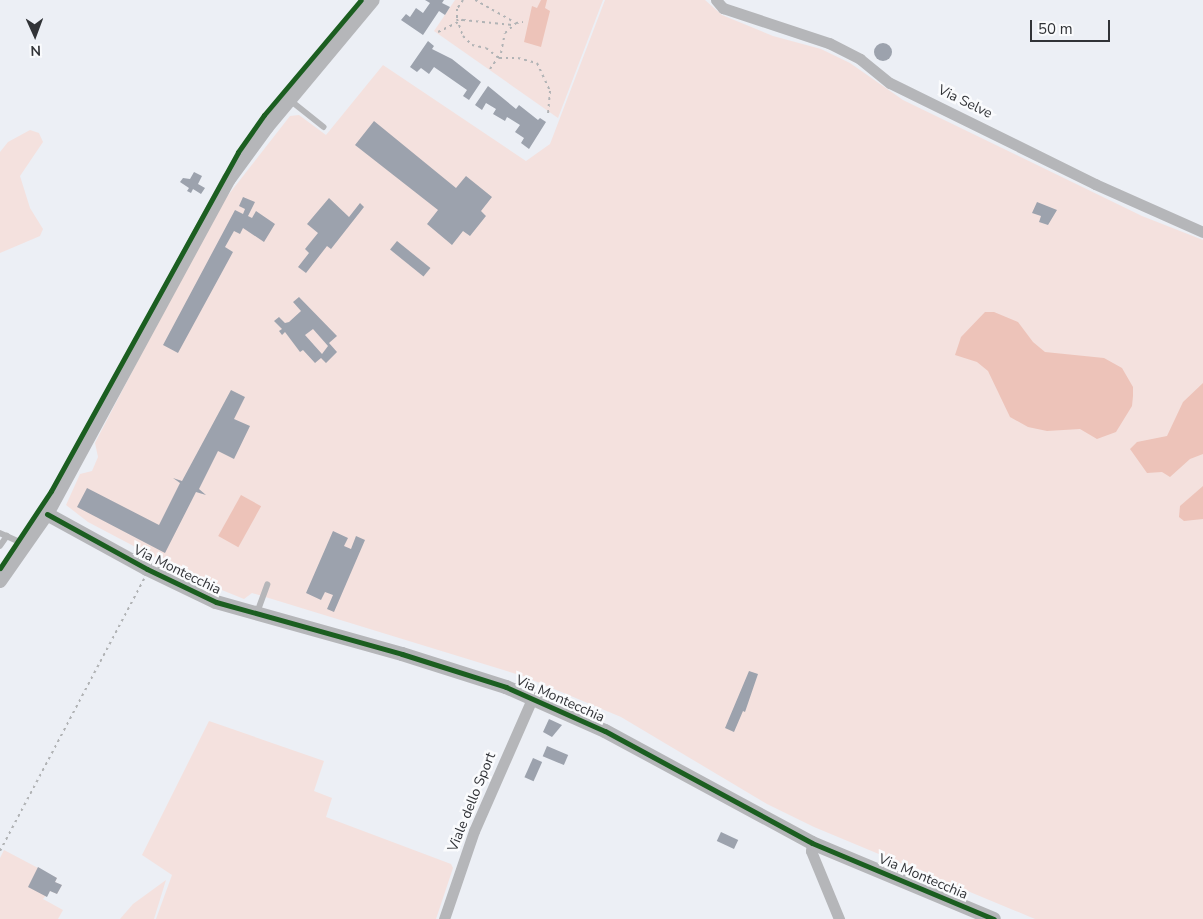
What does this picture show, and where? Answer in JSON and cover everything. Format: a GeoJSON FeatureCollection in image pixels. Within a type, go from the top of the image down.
{"type":"FeatureCollection","features":[{"type":"Feature","properties":{"kind":"street"},"geometry":{"type":"LineString","coordinates":[[0,581],[47,514],[219,194],[290,100],[372,0]]}},
{"type":"Feature","properties":{"kind":"street","name":"Via Selve"},"geometry":{"type":"LineString","coordinates":[[716,0],[723,8],[829,43],[860,59],[890,83],[1104,188],[1203,232]]}},
{"type":"Feature","properties":{"kind":"street","name":"Via Montecchia"},"geometry":{"type":"LineString","coordinates":[[47,514],[194,593],[256,615],[402,654],[532,699],[605,731],[812,842],[994,919]]}},
{"type":"Feature","properties":{"kind":"street","name":"Viale dello Sport"},"geometry":{"type":"LineString","coordinates":[[444,919],[474,831],[532,699]]}},
{"type":"Feature","properties":{"kind":"street"},"geometry":{"type":"LineString","coordinates":[[812,842],[811,851],[839,919]]}},
{"type":"Feature","properties":{"kind":"lane"},"geometry":{"type":"LineString","coordinates":[[290,100],[324,127]]}},
{"type":"Feature","properties":{"kind":"lane"},"geometry":{"type":"LineString","coordinates":[[0,533],[25,544]]}},
{"type":"Feature","properties":{"kind":"lane"},"geometry":{"type":"LineString","coordinates":[[0,546],[8,536]]}},
{"type":"Feature","properties":{"kind":"lane"},"geometry":{"type":"LineString","coordinates":[[256,615],[267,585]]}},
{"type":"Feature","properties":{"kind":"path"},"geometry":{"type":"LineString","coordinates":[[463,0],[457,9],[458,22],[463,36],[472,45],[486,48],[498,58],[518,58],[537,63],[550,92],[548,115]]}},
{"type":"Feature","properties":{"kind":"path"},"geometry":{"type":"LineString","coordinates":[[475,0],[516,23]]}},
{"type":"Feature","properties":{"kind":"path"},"geometry":{"type":"LineString","coordinates":[[438,32],[458,22],[472,20],[512,25]]}},
{"type":"Feature","properties":{"kind":"path"},"geometry":{"type":"LineString","coordinates":[[490,69],[498,58],[505,33],[512,25],[523,22]]}},
{"type":"Feature","properties":{"kind":"path"},"geometry":{"type":"LineString","coordinates":[[0,851],[146,575]]}},
{"type":"Feature","properties":{"kind":"shaded area"},"geometry":{"type":"Polygon","coordinates":[[[455,0],[603,0],[558,118],[434,31],[455,0]]]}},
{"type":"Feature","properties":{"kind":"shaded area"},"geometry":{"type":"Polygon","coordinates":[[[541,0],[547,0],[545,8],[550,11],[541,47],[524,42],[532,6],[537,8],[541,0]]]}},
{"type":"Feature","properties":{"kind":"shaded area"},"geometry":{"type":"Polygon","coordinates":[[[605,0],[705,0],[722,15],[773,36],[821,49],[850,63],[903,100],[1142,216],[1203,240],[1203,919],[1035,919],[814,827],[767,804],[621,717],[523,676],[252,593],[244,599],[202,582],[88,522],[66,505],[80,474],[92,471],[98,457],[95,443],[215,212],[290,116],[299,115],[326,135],[383,65],[526,161],[550,144],[605,0]]]}},
{"type":"Feature","properties":{"kind":"shaded area"},"geometry":{"type":"Polygon","coordinates":[[[30,130],[39,133],[43,142],[20,176],[30,208],[43,229],[40,236],[0,253],[0,152],[8,142],[30,130]]]}},
{"type":"Feature","properties":{"kind":"shaded area"},"geometry":{"type":"Polygon","coordinates":[[[985,312],[994,312],[1018,322],[1033,342],[1045,352],[1104,358],[1122,368],[1133,387],[1133,396],[1132,406],[1116,432],[1097,439],[1080,429],[1047,431],[1028,427],[1010,417],[988,371],[977,362],[955,355],[961,337],[985,312]]]}},
{"type":"Feature","properties":{"kind":"shaded area"},"geometry":{"type":"Polygon","coordinates":[[[1203,383],[1203,454],[1190,459],[1170,477],[1162,472],[1147,473],[1130,449],[1137,442],[1167,436],[1183,402],[1203,383]]]}},
{"type":"Feature","properties":{"kind":"shaded area"},"geometry":{"type":"Polygon","coordinates":[[[1203,486],[1203,519],[1184,521],[1179,517],[1180,506],[1203,486]]]}},
{"type":"Feature","properties":{"kind":"shaded area"},"geometry":{"type":"Polygon","coordinates":[[[241,495],[261,506],[238,547],[218,536],[241,495]]]}},
{"type":"Feature","properties":{"kind":"shaded area"},"geometry":{"type":"Polygon","coordinates":[[[209,721],[324,761],[314,791],[332,798],[326,817],[451,864],[453,868],[436,919],[156,919],[172,875],[142,855],[209,721]]]}},
{"type":"Feature","properties":{"kind":"shaded area"},"geometry":{"type":"Polygon","coordinates":[[[4,850],[57,878],[55,882],[62,885],[57,894],[50,891],[43,899],[63,910],[58,919],[0,919],[0,858],[4,850]]]}},
{"type":"Feature","properties":{"kind":"shaded area"},"geometry":{"type":"Polygon","coordinates":[[[166,880],[154,919],[120,919],[133,904],[166,880]]]}},
{"type":"Feature","properties":{"kind":"building"},"geometry":{"type":"Polygon","coordinates":[[[425,0],[444,0],[442,3],[450,7],[445,15],[439,11],[423,35],[401,20],[406,14],[410,17],[416,8],[423,13],[430,3],[425,0]]]}},
{"type":"Feature","properties":{"kind":"building"},"geometry":{"type":"Polygon","coordinates":[[[428,41],[434,46],[432,49],[452,59],[481,82],[469,100],[463,96],[467,90],[434,67],[429,74],[421,68],[417,72],[410,67],[428,41]]]}},
{"type":"Feature","properties":{"kind":"building"},"geometry":{"type":"Polygon","coordinates":[[[883,43],[889,46],[892,52],[889,58],[883,61],[877,58],[874,52],[877,46],[883,43]]]}},
{"type":"Feature","properties":{"kind":"building"},"geometry":{"type":"Polygon","coordinates":[[[488,86],[516,109],[519,105],[538,120],[540,118],[546,122],[529,149],[521,143],[524,138],[515,132],[520,125],[507,117],[505,121],[493,114],[496,109],[486,103],[482,110],[475,105],[488,86]]]}},
{"type":"Feature","properties":{"kind":"building"},"geometry":{"type":"Polygon","coordinates":[[[374,121],[456,188],[466,176],[492,197],[481,211],[486,216],[470,236],[463,231],[452,245],[427,224],[438,210],[355,145],[374,121]]]}},
{"type":"Feature","properties":{"kind":"building"},"geometry":{"type":"Polygon","coordinates":[[[194,172],[202,176],[198,184],[205,188],[201,194],[193,189],[191,193],[187,191],[189,188],[180,182],[183,178],[190,179],[194,172]]]}},
{"type":"Feature","properties":{"kind":"building"},"geometry":{"type":"Polygon","coordinates":[[[243,197],[255,202],[248,216],[252,218],[256,211],[275,224],[264,242],[243,228],[240,234],[234,231],[225,247],[233,252],[178,353],[163,345],[235,210],[243,214],[245,209],[239,206],[243,197]]]}},
{"type":"Feature","properties":{"kind":"building"},"geometry":{"type":"Polygon","coordinates":[[[329,198],[349,217],[360,203],[364,207],[331,249],[327,246],[306,273],[298,267],[309,253],[305,249],[318,233],[307,224],[329,198]]]}},
{"type":"Feature","properties":{"kind":"building"},"geometry":{"type":"Polygon","coordinates":[[[1037,202],[1057,210],[1048,225],[1039,222],[1041,216],[1032,213],[1037,202]]]}},
{"type":"Feature","properties":{"kind":"building"},"geometry":{"type":"Polygon","coordinates":[[[397,241],[430,268],[423,277],[390,250],[397,241]]]}},
{"type":"Feature","properties":{"kind":"building"},"geometry":{"type":"Polygon","coordinates":[[[299,297],[337,336],[329,343],[337,352],[326,363],[321,358],[315,363],[303,350],[300,352],[285,332],[282,335],[279,331],[282,329],[274,321],[279,317],[285,323],[289,322],[301,311],[293,302],[299,297]],[[313,329],[305,335],[322,354],[328,346],[313,329]]]}},
{"type":"Feature","properties":{"kind":"building"},"geometry":{"type":"Polygon","coordinates":[[[231,390],[245,397],[234,419],[250,426],[234,459],[218,451],[199,489],[206,495],[196,492],[165,553],[77,507],[87,488],[159,525],[180,483],[173,478],[182,481],[231,390]]]}},
{"type":"Feature","properties":{"kind":"building"},"geometry":{"type":"Polygon","coordinates":[[[333,531],[348,538],[344,546],[351,549],[356,536],[365,540],[334,612],[327,609],[333,595],[325,592],[321,600],[306,593],[333,531]]]}},
{"type":"Feature","properties":{"kind":"building"},"geometry":{"type":"Polygon","coordinates":[[[749,671],[758,674],[745,712],[743,711],[734,732],[725,728],[749,671]]]}},
{"type":"Feature","properties":{"kind":"building"},"geometry":{"type":"Polygon","coordinates":[[[549,719],[562,725],[552,737],[543,732],[549,719]]]}},
{"type":"Feature","properties":{"kind":"building"},"geometry":{"type":"Polygon","coordinates":[[[547,746],[568,755],[564,765],[543,756],[547,746]]]}},
{"type":"Feature","properties":{"kind":"building"},"geometry":{"type":"Polygon","coordinates":[[[533,758],[542,762],[534,781],[524,777],[533,758]]]}},
{"type":"Feature","properties":{"kind":"building"},"geometry":{"type":"Polygon","coordinates":[[[721,832],[738,840],[734,849],[717,841],[721,832]]]}},
{"type":"Feature","properties":{"kind":"building"},"geometry":{"type":"Polygon","coordinates":[[[38,867],[57,878],[55,882],[62,885],[57,894],[50,891],[47,897],[28,887],[38,867]]]}},
{"type":"Feature","properties":{"kind":"cycle path"},"geometry":{"type":"LineString","coordinates":[[0,568],[51,491],[238,152],[264,115],[361,0]]}},
{"type":"Feature","properties":{"kind":"cycle path"},"geometry":{"type":"LineString","coordinates":[[47,514],[147,569],[216,602],[402,654],[506,687],[605,731],[812,843],[994,919]]}}]}
